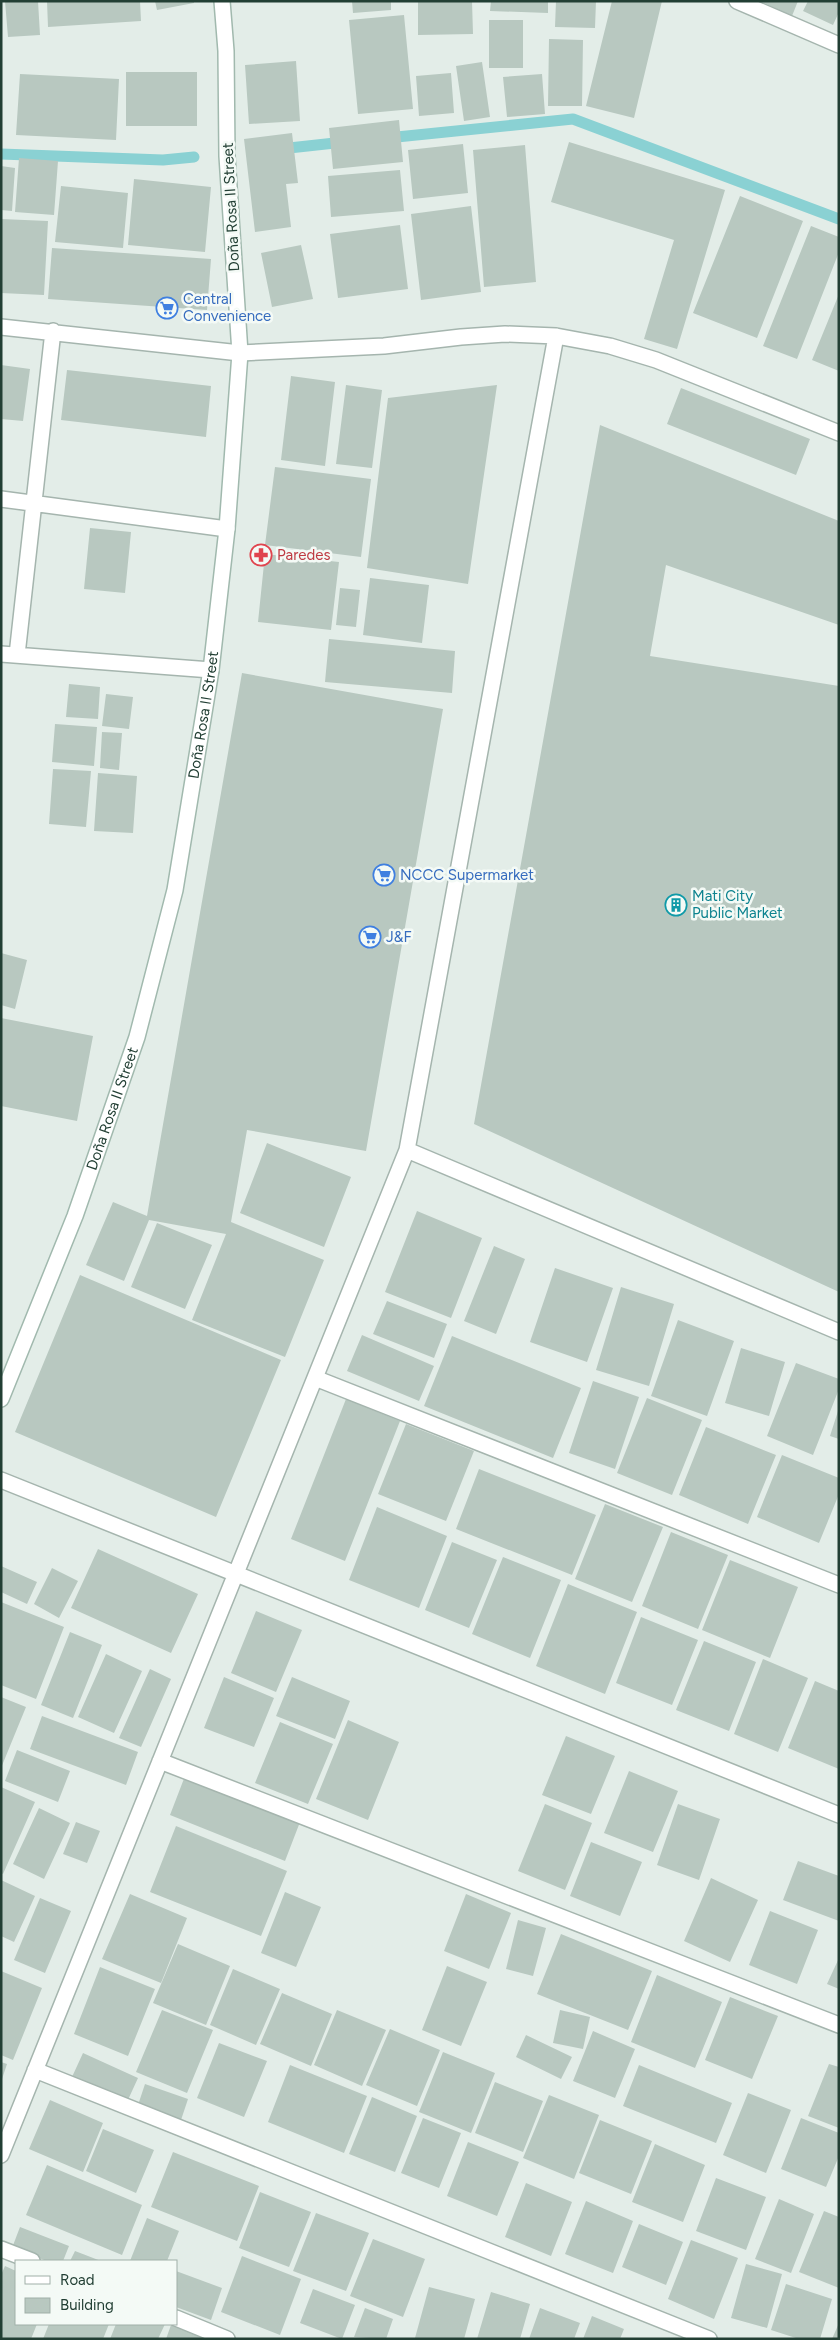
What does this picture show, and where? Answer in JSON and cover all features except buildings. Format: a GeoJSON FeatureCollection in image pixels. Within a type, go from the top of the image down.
{"type":"FeatureCollection","features":[{"type":"Feature","properties":{"kind":"street","name":"Doña Rosa II Street"},"geometry":{"type":"LineString","coordinates":[[1,1399],[74,1216],[137,1037],[175,890],[211,670],[227,529],[240,352],[227,156],[226,51],[222,1]]}},
{"type":"Feature","properties":{"kind":"street"},"geometry":{"type":"LineString","coordinates":[[737,1],[839,45]]}},
{"type":"Feature","properties":{"kind":"street"},"geometry":{"type":"LineString","coordinates":[[1,327],[240,352],[384,346],[505,334],[556,336],[610,346],[656,360],[839,433]]}},
{"type":"Feature","properties":{"kind":"street"},"geometry":{"type":"LineString","coordinates":[[17,655],[53,331]]}},
{"type":"Feature","properties":{"kind":"street"},"geometry":{"type":"LineString","coordinates":[[1,2155],[407,1150],[556,336]]}},
{"type":"Feature","properties":{"kind":"street"},"geometry":{"type":"LineString","coordinates":[[1,499],[227,529]]}},
{"type":"Feature","properties":{"kind":"street"},"geometry":{"type":"LineString","coordinates":[[1,654],[211,670]]}},
{"type":"Feature","properties":{"kind":"street"},"geometry":{"type":"LineString","coordinates":[[407,1150],[839,1332]]}},
{"type":"Feature","properties":{"kind":"street"},"geometry":{"type":"LineString","coordinates":[[315,1378],[839,1585]]}},
{"type":"Feature","properties":{"kind":"street"},"geometry":{"type":"LineString","coordinates":[[1,1480],[839,1815]]}},
{"type":"Feature","properties":{"kind":"street"},"geometry":{"type":"LineString","coordinates":[[160,1761],[839,2025]]}},
{"type":"Feature","properties":{"kind":"street"},"geometry":{"type":"LineString","coordinates":[[35,2070],[709,2339]]}},
{"type":"Feature","properties":{"kind":"street"},"geometry":{"type":"LineString","coordinates":[[1,2249],[29,2260]]}},
{"type":"Feature","properties":{"kind":"street"},"geometry":{"type":"LineString","coordinates":[[178,2319],[228,2339]]}},
{"type":"Feature","properties":{"kind":"waterway"},"geometry":{"type":"LineString","coordinates":[[387,138],[573,119],[839,219]]}},
{"type":"Feature","properties":{"kind":"waterway"},"geometry":{"type":"LineString","coordinates":[[280,149],[344,142]]}},
{"type":"Feature","properties":{"kind":"waterway"},"geometry":{"type":"LineString","coordinates":[[1,154],[163,160],[194,157]]}},
{"type":"Feature","properties":{"kind":"place","name":"Central Convenience"},"geometry":{"type":"Point","coordinates":[167,308]}},
{"type":"Feature","properties":{"kind":"place","name":"Paredes"},"geometry":{"type":"Point","coordinates":[261,555]}},
{"type":"Feature","properties":{"kind":"place","name":"NCCC Supermarket"},"geometry":{"type":"Point","coordinates":[384,875]}},
{"type":"Feature","properties":{"kind":"place","name":"Mati City Public Market"},"geometry":{"type":"Point","coordinates":[676,905]}},
{"type":"Feature","properties":{"kind":"place","name":"J&F"},"geometry":{"type":"Point","coordinates":[370,937]}}]}
